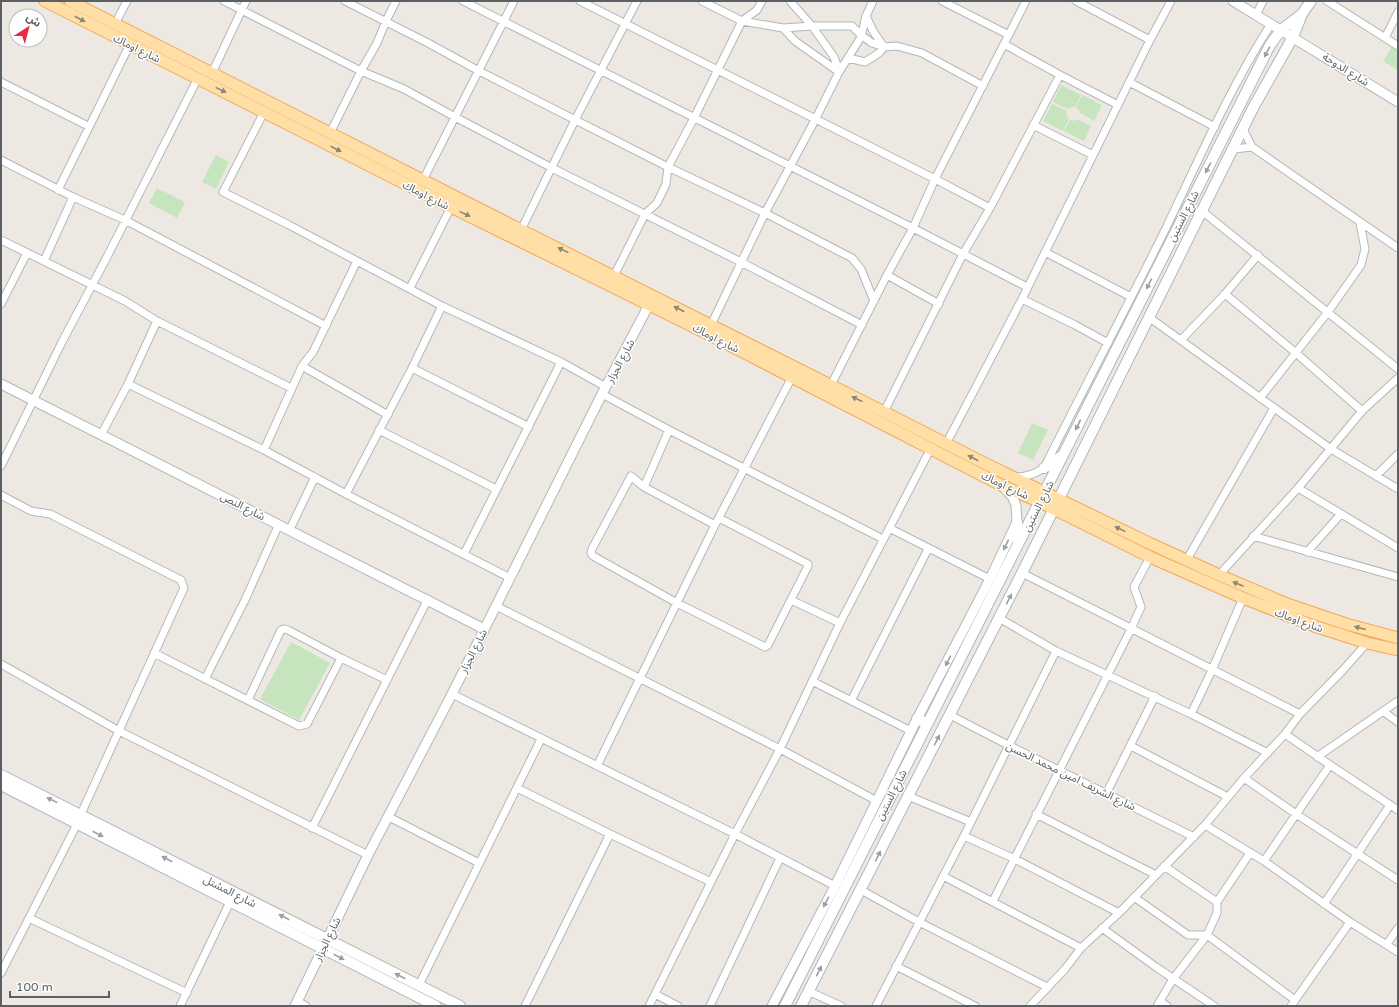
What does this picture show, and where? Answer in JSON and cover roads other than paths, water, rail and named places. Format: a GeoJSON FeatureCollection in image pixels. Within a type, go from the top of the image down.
{"type":"FeatureCollection","features":[{"type":"Feature","properties":{"kind":"main road","name":"شارع اوماك"},"geometry":{"type":"LineString","coordinates":[[45,1],[451,207],[652,301],[710,325],[831,385],[1012,477],[1043,497],[1054,510],[1150,557],[1243,598],[1314,626],[1367,643],[1398,650]]}},
{"type":"Feature","properties":{"kind":"main road","name":"شارع اوماك"},"geometry":{"type":"LineString","coordinates":[[70,1],[614,276],[652,301],[792,377],[1001,485],[1043,497],[1059,499],[1186,560],[1287,604],[1346,624],[1398,638]]}},
{"type":"Feature","properties":{"kind":"main road","name":"شارع الستين"},"geometry":{"type":"LineString","coordinates":[[801,1006],[1054,510],[1253,108],[1293,37],[1302,14],[1311,1]]}},
{"type":"Feature","properties":{"kind":"main road","name":"شارع الستين"},"geometry":{"type":"LineString","coordinates":[[784,1006],[1043,497],[1270,45],[1281,30],[1302,14]]}},
{"type":"Feature","properties":{"kind":"main road"},"geometry":{"type":"LineString","coordinates":[[1088,406],[1102,411]]}},
{"type":"Feature","properties":{"kind":"main road"},"geometry":{"type":"LineString","coordinates":[[1044,468],[1064,455]]}},
{"type":"Feature","properties":{"kind":"main road"},"geometry":{"type":"LineString","coordinates":[[1075,520],[1080,509]]}},
{"type":"Feature","properties":{"kind":"main road"},"geometry":{"type":"LineString","coordinates":[[1017,522],[1018,546]]}},
{"type":"Feature","properties":{"kind":"main road"},"geometry":{"type":"LineString","coordinates":[[917,718],[927,723]]}},
{"type":"Feature","properties":{"kind":"main road","name":"شارع المشتل"},"geometry":{"type":"LineString","coordinates":[[1,775],[230,902],[419,985],[460,1006]]}},
{"type":"Feature","properties":{"kind":"main road","name":"شارع المشتل"},"geometry":{"type":"LineString","coordinates":[[1,785],[130,840],[436,1006]]}},
{"type":"Feature","properties":{"kind":"main road"},"geometry":{"type":"LineString","coordinates":[[883,812],[896,818]]}},
{"type":"Feature","properties":{"kind":"main road"},"geometry":{"type":"LineString","coordinates":[[875,827],[889,834]]}},
{"type":"Feature","properties":{"kind":"main road"},"geometry":{"type":"LineString","coordinates":[[787,978],[797,983]]}},
{"type":"Feature","properties":{"kind":"street"},"geometry":{"type":"LineString","coordinates":[[115,24],[127,1]]}},
{"type":"Feature","properties":{"kind":"street"},"geometry":{"type":"LineString","coordinates":[[224,1],[361,71],[404,88],[455,117],[552,168],[741,262],[862,325]]}},
{"type":"Feature","properties":{"kind":"street"},"geometry":{"type":"LineString","coordinates":[[212,73],[246,1]]}},
{"type":"Feature","properties":{"kind":"street"},"geometry":{"type":"LineString","coordinates":[[345,1],[575,120],[668,167],[765,213],[852,258],[861,269],[874,301]]}},
{"type":"Feature","properties":{"kind":"street"},"geometry":{"type":"LineString","coordinates":[[330,132],[377,43],[396,1]]}},
{"type":"Feature","properties":{"kind":"street"},"geometry":{"type":"LineString","coordinates":[[463,1],[1027,287]]}},
{"type":"Feature","properties":{"kind":"street"},"geometry":{"type":"LineString","coordinates":[[423,180],[514,1]]}},
{"type":"Feature","properties":{"kind":"street"},"geometry":{"type":"LineString","coordinates":[[580,1],[718,69],[815,120],[990,208]]}},
{"type":"Feature","properties":{"kind":"street"},"geometry":{"type":"LineString","coordinates":[[521,230],[575,120],[637,1]]}},
{"type":"Feature","properties":{"kind":"street"},"geometry":{"type":"LineString","coordinates":[[702,1],[742,21],[783,28],[852,26],[872,43],[884,47],[897,46],[922,53],[983,86]]}},
{"type":"Feature","properties":{"kind":"street"},"geometry":{"type":"LineString","coordinates":[[614,276],[645,214],[657,203],[666,184],[668,167],[742,21],[757,10],[762,1]]}},
{"type":"Feature","properties":{"kind":"street"},"geometry":{"type":"LineString","coordinates":[[790,1],[812,26],[834,57],[839,72]]}},
{"type":"Feature","properties":{"kind":"street"},"geometry":{"type":"LineString","coordinates":[[710,325],[765,213],[839,72],[861,35],[866,16],[873,1]]}},
{"type":"Feature","properties":{"kind":"street"},"geometry":{"type":"LineString","coordinates":[[942,1],[1009,35]]}},
{"type":"Feature","properties":{"kind":"street"},"geometry":{"type":"LineString","coordinates":[[831,385],[887,275],[913,228],[935,179],[1026,1]]}},
{"type":"Feature","properties":{"kind":"street"},"geometry":{"type":"LineString","coordinates":[[1076,1],[1150,40]]}},
{"type":"Feature","properties":{"kind":"street"},"geometry":{"type":"LineString","coordinates":[[946,444],[1022,299],[1150,40],[1171,1]]}},
{"type":"Feature","properties":{"kind":"street","name":"شارع الدوحة"},"geometry":{"type":"LineString","coordinates":[[1233,1],[1398,102]]}},
{"type":"Feature","properties":{"kind":"street"},"geometry":{"type":"LineString","coordinates":[[1256,15],[1263,1]]}},
{"type":"Feature","properties":{"kind":"street"},"geometry":{"type":"LineString","coordinates":[[1327,1],[1398,46]]}},
{"type":"Feature","properties":{"kind":"street"},"geometry":{"type":"LineString","coordinates":[[1385,38],[1398,12]]}},
{"type":"Feature","properties":{"kind":"street"},"geometry":{"type":"LineString","coordinates":[[866,16],[873,31],[884,47]]}},
{"type":"Feature","properties":{"kind":"street"},"geometry":{"type":"LineString","coordinates":[[1012,477],[1026,477],[1037,473],[1044,468],[1132,297],[1215,127],[1259,42],[1271,24]]}},
{"type":"Feature","properties":{"kind":"street"},"geometry":{"type":"LineString","coordinates":[[783,28],[795,41],[839,72]]}},
{"type":"Feature","properties":{"kind":"street"},"geometry":{"type":"LineString","coordinates":[[58,190],[88,126],[130,44]]}},
{"type":"Feature","properties":{"kind":"street"},"geometry":{"type":"LineString","coordinates":[[1004,44],[1118,105]]}},
{"type":"Feature","properties":{"kind":"street"},"geometry":{"type":"LineString","coordinates":[[848,58],[866,62],[879,53],[884,47]]}},
{"type":"Feature","properties":{"kind":"street"},"geometry":{"type":"LineString","coordinates":[[884,412],[963,254],[990,208],[1060,75]]}},
{"type":"Feature","properties":{"kind":"street"},"geometry":{"type":"LineString","coordinates":[[1,466],[62,342],[198,78]]}},
{"type":"Feature","properties":{"kind":"street"},"geometry":{"type":"LineString","coordinates":[[1,82],[88,126]]}},
{"type":"Feature","properties":{"kind":"street"},"geometry":{"type":"LineString","coordinates":[[1129,82],[1215,127]]}},
{"type":"Feature","properties":{"kind":"street"},"geometry":{"type":"LineString","coordinates":[[264,112],[223,192],[442,306],[561,362],[669,430],[883,539]]}},
{"type":"Feature","properties":{"kind":"street"},"geometry":{"type":"LineString","coordinates":[[1033,125],[1093,155]]}},
{"type":"Feature","properties":{"kind":"street"},"geometry":{"type":"LineString","coordinates":[[1243,129],[1252,147],[1398,248]]}},
{"type":"Feature","properties":{"kind":"street"},"geometry":{"type":"LineString","coordinates":[[1234,149],[1252,147]]}},
{"type":"Feature","properties":{"kind":"street"},"geometry":{"type":"LineString","coordinates":[[1,160],[73,198],[125,220],[326,326]]}},
{"type":"Feature","properties":{"kind":"street"},"geometry":{"type":"LineString","coordinates":[[44,261],[73,198]]}},
{"type":"Feature","properties":{"kind":"street"},"geometry":{"type":"LineString","coordinates":[[410,288],[451,207]]}},
{"type":"Feature","properties":{"kind":"street"},"geometry":{"type":"LineString","coordinates":[[1202,211],[1398,369]]}},
{"type":"Feature","properties":{"kind":"street"},"geometry":{"type":"LineString","coordinates":[[1260,398],[1328,312],[1361,265],[1365,249],[1360,223]]}},
{"type":"Feature","properties":{"kind":"street"},"geometry":{"type":"LineString","coordinates":[[1,240],[92,285],[157,321],[291,388]]}},
{"type":"Feature","properties":{"kind":"street"},"geometry":{"type":"LineString","coordinates":[[1045,252],[1132,297]]}},
{"type":"Feature","properties":{"kind":"street"},"geometry":{"type":"LineString","coordinates":[[1,304],[27,253]]}},
{"type":"Feature","properties":{"kind":"street"},"geometry":{"type":"LineString","coordinates":[[1181,340],[1225,294],[1258,255]]}},
{"type":"Feature","properties":{"kind":"street"},"geometry":{"type":"LineString","coordinates":[[264,450],[278,421],[291,388],[302,366],[313,352],[357,261]]}},
{"type":"Feature","properties":{"kind":"street"},"geometry":{"type":"LineString","coordinates":[[887,275],[939,304]]}},
{"type":"Feature","properties":{"kind":"street"},"geometry":{"type":"LineString","coordinates":[[1225,294],[1296,353],[1362,411]]}},
{"type":"Feature","properties":{"kind":"street"},"geometry":{"type":"LineString","coordinates":[[1022,299],[1075,324],[1108,343]]}},
{"type":"Feature","properties":{"kind":"street","name":"شارع الجزار"},"geometry":{"type":"LineString","coordinates":[[299,1004],[324,944],[368,855],[452,694],[604,390],[652,301]]}},
{"type":"Feature","properties":{"kind":"street"},"geometry":{"type":"LineString","coordinates":[[346,494],[412,368],[442,306]]}},
{"type":"Feature","properties":{"kind":"street"},"geometry":{"type":"LineString","coordinates":[[1150,318],[1331,449],[1398,489]]}},
{"type":"Feature","properties":{"kind":"street"},"geometry":{"type":"LineString","coordinates":[[101,435],[128,384],[157,321]]}},
{"type":"Feature","properties":{"kind":"street"},"geometry":{"type":"LineString","coordinates":[[464,554],[561,362]]}},
{"type":"Feature","properties":{"kind":"street"},"geometry":{"type":"LineString","coordinates":[[302,366],[388,415]]}},
{"type":"Feature","properties":{"kind":"street"},"geometry":{"type":"LineString","coordinates":[[412,368],[529,427]]}},
{"type":"Feature","properties":{"kind":"street"},"geometry":{"type":"LineString","coordinates":[[597,766],[715,525],[792,377]]}},
{"type":"Feature","properties":{"kind":"street"},"geometry":{"type":"LineString","coordinates":[[1219,575],[1298,488],[1362,411],[1398,378]]}},
{"type":"Feature","properties":{"kind":"street","name":"شارع النص"},"geometry":{"type":"LineString","coordinates":[[1,384],[290,529],[484,629]]}},
{"type":"Feature","properties":{"kind":"street"},"geometry":{"type":"LineString","coordinates":[[128,384],[264,450],[315,478],[510,578]]}},
{"type":"Feature","properties":{"kind":"street"},"geometry":{"type":"LineString","coordinates":[[1186,560],[1274,408]]}},
{"type":"Feature","properties":{"kind":"street"},"geometry":{"type":"LineString","coordinates":[[379,430],[496,489]]}},
{"type":"Feature","properties":{"kind":"street"},"geometry":{"type":"LineString","coordinates":[[644,487],[669,430]]}},
{"type":"Feature","properties":{"kind":"street"},"geometry":{"type":"LineString","coordinates":[[1,446],[9,450]]}},
{"type":"Feature","properties":{"kind":"street"},"geometry":{"type":"LineString","coordinates":[[649,1006],[780,748],[840,623],[931,448]]}},
{"type":"Feature","properties":{"kind":"street"},"geometry":{"type":"LineString","coordinates":[[1376,476],[1398,454]]}},
{"type":"Feature","properties":{"kind":"street"},"geometry":{"type":"LineString","coordinates":[[715,525],[644,487],[631,476],[591,553],[592,556],[676,603],[765,647],[768,646],[808,566],[807,562],[719,518]]}},
{"type":"Feature","properties":{"kind":"street"},"geometry":{"type":"LineString","coordinates":[[290,529],[315,478]]}},
{"type":"Feature","properties":{"kind":"street"},"geometry":{"type":"LineString","coordinates":[[772,1006],[835,886],[917,718],[990,579],[1017,522],[1016,505],[1012,496],[1001,485]]}},
{"type":"Feature","properties":{"kind":"street"},"geometry":{"type":"LineString","coordinates":[[1298,488],[1398,548]]}},
{"type":"Feature","properties":{"kind":"street"},"geometry":{"type":"LineString","coordinates":[[1,495],[31,511],[50,514],[181,580],[184,588],[79,819],[1,973]]}},
{"type":"Feature","properties":{"kind":"street"},"geometry":{"type":"LineString","coordinates":[[1307,552],[1341,514]]}},
{"type":"Feature","properties":{"kind":"street"},"geometry":{"type":"LineString","coordinates":[[205,679],[245,600],[280,524]]}},
{"type":"Feature","properties":{"kind":"street"},"geometry":{"type":"LineString","coordinates":[[889,528],[990,579]]}},
{"type":"Feature","properties":{"kind":"street"},"geometry":{"type":"LineString","coordinates":[[1253,536],[1398,577]]}},
{"type":"Feature","properties":{"kind":"street"},"geometry":{"type":"LineString","coordinates":[[851,701],[928,549]]}},
{"type":"Feature","properties":{"kind":"street"},"geometry":{"type":"LineString","coordinates":[[992,901],[1131,629],[1141,607],[1134,587],[1150,557]]}},
{"type":"Feature","properties":{"kind":"street"},"geometry":{"type":"LineString","coordinates":[[1022,573],[1300,714]]}},
{"type":"Feature","properties":{"kind":"street"},"geometry":{"type":"LineString","coordinates":[[1191,714],[1243,598]]}},
{"type":"Feature","properties":{"kind":"street"},"geometry":{"type":"LineString","coordinates":[[312,828],[428,599]]}},
{"type":"Feature","properties":{"kind":"street"},"geometry":{"type":"LineString","coordinates":[[791,600],[840,623]]}},
{"type":"Feature","properties":{"kind":"street"},"geometry":{"type":"LineString","coordinates":[[496,606],[780,748],[877,801]]}},
{"type":"Feature","properties":{"kind":"street"},"geometry":{"type":"LineString","coordinates":[[999,618],[1056,651],[1108,676],[1155,696],[1268,753]]}},
{"type":"Feature","properties":{"kind":"street"},"geometry":{"type":"LineString","coordinates":[[248,700],[281,630],[284,629],[386,680]]}},
{"type":"Feature","properties":{"kind":"street"},"geometry":{"type":"LineString","coordinates":[[1030,1006],[1047,987],[1066,970],[1081,948],[1119,913],[1194,837],[1228,796],[1285,734],[1300,714],[1367,643]]}},
{"type":"Feature","properties":{"kind":"street"},"geometry":{"type":"LineString","coordinates":[[876,1006],[964,836],[1056,651]]}},
{"type":"Feature","properties":{"kind":"street"},"geometry":{"type":"LineString","coordinates":[[154,653],[299,726],[307,724],[341,658]]}},
{"type":"Feature","properties":{"kind":"street"},"geometry":{"type":"LineString","coordinates":[[1,664],[120,731],[368,855]]}},
{"type":"Feature","properties":{"kind":"street"},"geometry":{"type":"LineString","coordinates":[[812,681],[911,731]]}},
{"type":"Feature","properties":{"kind":"street"},"geometry":{"type":"LineString","coordinates":[[452,694],[735,834],[835,886]]}},
{"type":"Feature","properties":{"kind":"street"},"geometry":{"type":"LineString","coordinates":[[1106,794],[1155,696]]}},
{"type":"Feature","properties":{"kind":"street"},"geometry":{"type":"LineString","coordinates":[[1317,757],[1398,701]]}},
{"type":"Feature","properties":{"kind":"street"},"geometry":{"type":"LineString","coordinates":[[1384,712],[1398,722]]}},
{"type":"Feature","properties":{"kind":"street","name":"شارع الشريف امين محمد الحسن"},"geometry":{"type":"LineString","coordinates":[[950,715],[1194,837]]}},
{"type":"Feature","properties":{"kind":"street"},"geometry":{"type":"LineString","coordinates":[[1285,734],[1317,757],[1398,810]]}},
{"type":"Feature","properties":{"kind":"street"},"geometry":{"type":"LineString","coordinates":[[419,985],[541,739]]}},
{"type":"Feature","properties":{"kind":"street"},"geometry":{"type":"LineString","coordinates":[[1131,746],[1228,796]]}},
{"type":"Feature","properties":{"kind":"street"},"geometry":{"type":"LineString","coordinates":[[1264,861],[1330,765]]}},
{"type":"Feature","properties":{"kind":"street"},"geometry":{"type":"LineString","coordinates":[[1244,778],[1296,814],[1398,880]]}},
{"type":"Feature","properties":{"kind":"street"},"geometry":{"type":"LineString","coordinates":[[517,788],[711,882]]}},
{"type":"Feature","properties":{"kind":"street"},"geometry":{"type":"LineString","coordinates":[[908,796],[971,822]]}},
{"type":"Feature","properties":{"kind":"street"},"geometry":{"type":"LineString","coordinates":[[1324,904],[1390,805]]}},
{"type":"Feature","properties":{"kind":"street"},"geometry":{"type":"LineString","coordinates":[[1036,814],[1156,875]]}},
{"type":"Feature","properties":{"kind":"street"},"geometry":{"type":"LineString","coordinates":[[389,817],[479,863]]}},
{"type":"Feature","properties":{"kind":"street"},"geometry":{"type":"LineString","coordinates":[[1205,825],[1264,861],[1350,922],[1398,952]]}},
{"type":"Feature","properties":{"kind":"street"},"geometry":{"type":"LineString","coordinates":[[525,1006],[610,834]]}},
{"type":"Feature","properties":{"kind":"street"},"geometry":{"type":"LineString","coordinates":[[964,836],[1014,859],[1119,913]]}},
{"type":"Feature","properties":{"kind":"street"},"geometry":{"type":"LineString","coordinates":[[1167,1006],[1158,1003],[1173,979],[1207,935],[1217,913],[1217,902],[1250,853]]}},
{"type":"Feature","properties":{"kind":"street"},"geometry":{"type":"LineString","coordinates":[[710,1006],[780,858]]}},
{"type":"Feature","properties":{"kind":"street"},"geometry":{"type":"LineString","coordinates":[[1164,866],[1217,902]]}},
{"type":"Feature","properties":{"kind":"street"},"geometry":{"type":"LineString","coordinates":[[943,876],[1081,948]]}},
{"type":"Feature","properties":{"kind":"street"},"geometry":{"type":"LineString","coordinates":[[861,890],[919,922],[1047,987]]}},
{"type":"Feature","properties":{"kind":"street"},"geometry":{"type":"LineString","coordinates":[[1134,897],[1188,935],[1207,935],[1293,1003],[1350,922]]}},
{"type":"Feature","properties":{"kind":"street"},"geometry":{"type":"LineString","coordinates":[[180,1006],[230,902]]}},
{"type":"Feature","properties":{"kind":"street"},"geometry":{"type":"LineString","coordinates":[[29,918],[187,993]]}},
{"type":"Feature","properties":{"kind":"street"},"geometry":{"type":"LineString","coordinates":[[1102,928],[1173,979],[1214,1006]]}},
{"type":"Feature","properties":{"kind":"street"},"geometry":{"type":"LineString","coordinates":[[1387,944],[1398,928]]}},
{"type":"Feature","properties":{"kind":"street"},"geometry":{"type":"LineString","coordinates":[[896,966],[975,1006]]}},
{"type":"Feature","properties":{"kind":"street"},"geometry":{"type":"LineString","coordinates":[[808,991],[840,1006]]}},
{"type":"Feature","properties":{"kind":"street"},"geometry":{"type":"LineString","coordinates":[[655,994],[678,1006]]}}]}
